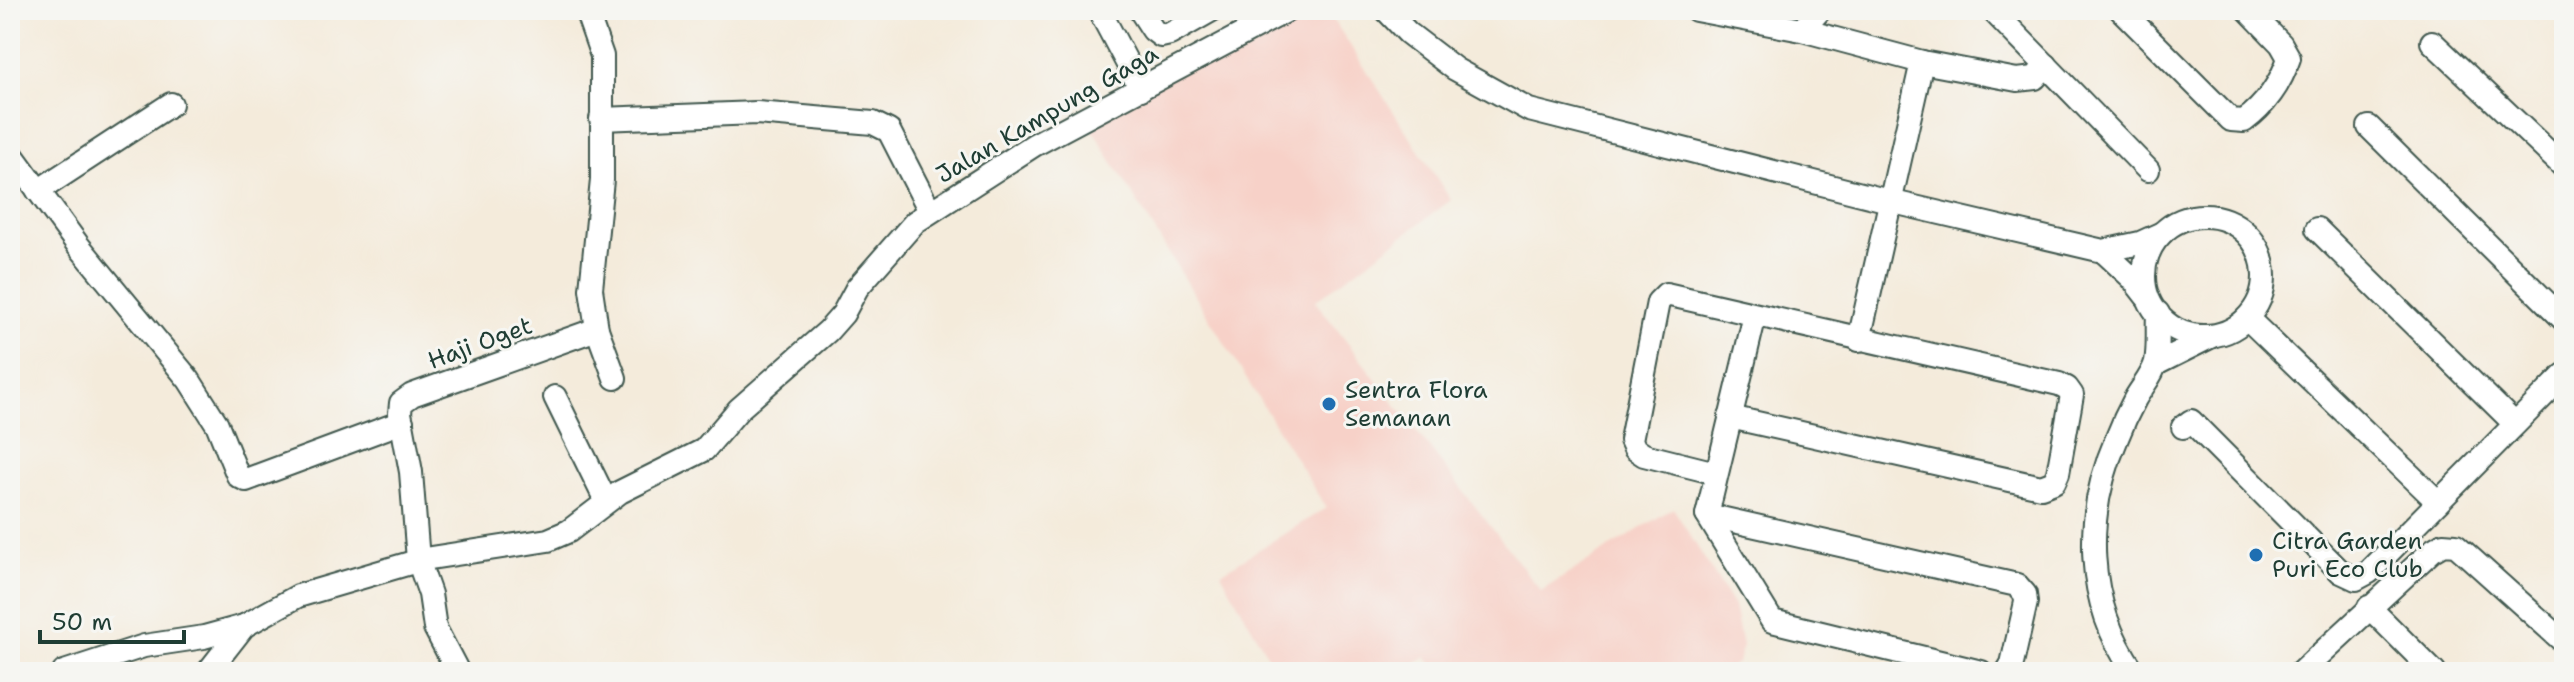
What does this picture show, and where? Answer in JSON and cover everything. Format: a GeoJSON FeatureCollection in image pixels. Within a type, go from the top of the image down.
{"type":"FeatureCollection","features":[{"type":"Feature","properties":{"kind":"street"},"geometry":{"type":"LineString","coordinates":[[586,10],[602,56],[602,180],[591,289],[597,329],[615,378]]}},
{"type":"Feature","properties":{"kind":"street"},"geometry":{"type":"LineString","coordinates":[[1099,10],[1141,89]]}},
{"type":"Feature","properties":{"kind":"street"},"geometry":{"type":"LineString","coordinates":[[1140,10],[1153,30],[1161,36],[1212,10]]}},
{"type":"Feature","properties":{"kind":"street","name":"Jalan Kampung Gaga"},"geometry":{"type":"LineString","coordinates":[[244,626],[298,596],[418,560],[548,540],[569,531],[606,501],[704,450],[739,409],[828,331],[843,314],[857,288],[915,222],[930,211],[1034,145],[1288,10]]}},
{"type":"Feature","properties":{"kind":"street"},"geometry":{"type":"LineString","coordinates":[[1386,10],[1408,33],[1455,69],[1529,110],[1889,201],[2103,251],[2140,243],[2162,233]]}},
{"type":"Feature","properties":{"kind":"street"},"geometry":{"type":"LineString","coordinates":[[1696,10],[1802,30],[1922,62],[2017,80],[2035,78],[2046,65]]}},
{"type":"Feature","properties":{"kind":"street"},"geometry":{"type":"LineString","coordinates":[[1802,30],[1820,10]]}},
{"type":"Feature","properties":{"kind":"street"},"geometry":{"type":"LineString","coordinates":[[1992,10],[2148,170]]}},
{"type":"Feature","properties":{"kind":"street"},"geometry":{"type":"LineString","coordinates":[[2121,10],[2231,120],[2244,121],[2258,111],[2284,75],[2289,58],[2281,44],[2248,10]]}},
{"type":"Feature","properties":{"kind":"street"},"geometry":{"type":"LineString","coordinates":[[2432,42],[2564,167]]}},
{"type":"Feature","properties":{"kind":"street"},"geometry":{"type":"LineString","coordinates":[[1859,340],[1922,62]]}},
{"type":"Feature","properties":{"kind":"street"},"geometry":{"type":"LineString","coordinates":[[38,191],[171,104]]}},
{"type":"Feature","properties":{"kind":"street"},"geometry":{"type":"LineString","coordinates":[[601,119],[757,113],[873,123],[889,131],[930,211]]}},
{"type":"Feature","properties":{"kind":"street"},"geometry":{"type":"LineString","coordinates":[[2369,127],[2564,320]]}},
{"type":"Feature","properties":{"kind":"street"},"geometry":{"type":"LineString","coordinates":[[10,152],[78,245],[189,380],[217,424],[242,479],[402,422],[411,472],[418,560],[430,594],[435,628],[458,672]]}},
{"type":"Feature","properties":{"kind":"street"},"geometry":{"type":"LineString","coordinates":[[2134,672],[2110,631],[2094,576],[2094,535],[2101,486],[2115,442],[2156,364],[2237,326],[2247,318],[2260,297],[2264,273],[2257,248],[2242,229],[2219,218],[2195,216],[2171,225],[2154,243],[2146,261],[2144,278],[2154,308],[2156,364]]}},
{"type":"Feature","properties":{"kind":"street"},"geometry":{"type":"LineString","coordinates":[[2317,229],[2515,424]]}},
{"type":"Feature","properties":{"kind":"street"},"geometry":{"type":"LineString","coordinates":[[2103,251],[2132,278],[2154,308],[2176,329],[2214,335]]}},
{"type":"Feature","properties":{"kind":"street"},"geometry":{"type":"LineString","coordinates":[[1716,473],[1644,455],[1632,443],[1631,433],[1658,302],[1664,295],[1672,294],[2067,388],[2072,395],[2058,473],[2054,482],[2041,487],[1730,417]]}},
{"type":"Feature","properties":{"kind":"street"},"geometry":{"type":"LineString","coordinates":[[1755,315],[1707,515],[1772,621],[1981,672]]}},
{"type":"Feature","properties":{"kind":"street"},"geometry":{"type":"LineString","coordinates":[[2247,318],[2438,502]]}},
{"type":"Feature","properties":{"kind":"street","name":"Haji Oget"},"geometry":{"type":"LineString","coordinates":[[402,422],[401,403],[412,395],[597,329]]}},
{"type":"Feature","properties":{"kind":"street"},"geometry":{"type":"LineString","coordinates":[[2183,427],[2191,421],[2341,572],[2356,579],[2369,572],[2564,375]]}},
{"type":"Feature","properties":{"kind":"street"},"geometry":{"type":"LineString","coordinates":[[555,397],[606,501]]}},
{"type":"Feature","properties":{"kind":"street"},"geometry":{"type":"LineString","coordinates":[[1707,515],[2017,585],[2025,594],[2026,602],[2012,664],[2007,672]]}},
{"type":"Feature","properties":{"kind":"street"},"geometry":{"type":"LineString","coordinates":[[2301,672],[2369,607],[2443,544],[2456,545],[2564,642]]}},
{"type":"Feature","properties":{"kind":"street"},"geometry":{"type":"LineString","coordinates":[[2369,607],[2434,672]]}},
{"type":"Feature","properties":{"kind":"street"},"geometry":{"type":"LineString","coordinates":[[64,672],[144,646],[204,637],[244,626]]}},
{"type":"Feature","properties":{"kind":"street"},"geometry":{"type":"LineString","coordinates":[[208,672],[244,626]]}},
{"type":"Feature","properties":{"kind":"shaded area","name":"Sentra Flora Semanan"},"geometry":{"type":"Polygon","coordinates":[[[1292,10],[1327,10],[1451,200],[1315,301],[1541,591],[1673,508],[1734,606],[1742,646],[1738,662],[1722,672],[1437,672],[1426,656],[1401,672],[1277,672],[1221,573],[1326,508],[1088,122],[1292,10]]]}},
{"type":"Feature","properties":{"kind":"place","name":"Sentra Flora Semanan"},"geometry":{"type":"Point","coordinates":[1329,404]}},
{"type":"Feature","properties":{"kind":"place","name":"Citra Garden Puri Eco Club"},"geometry":{"type":"Point","coordinates":[2256,555]}}]}
